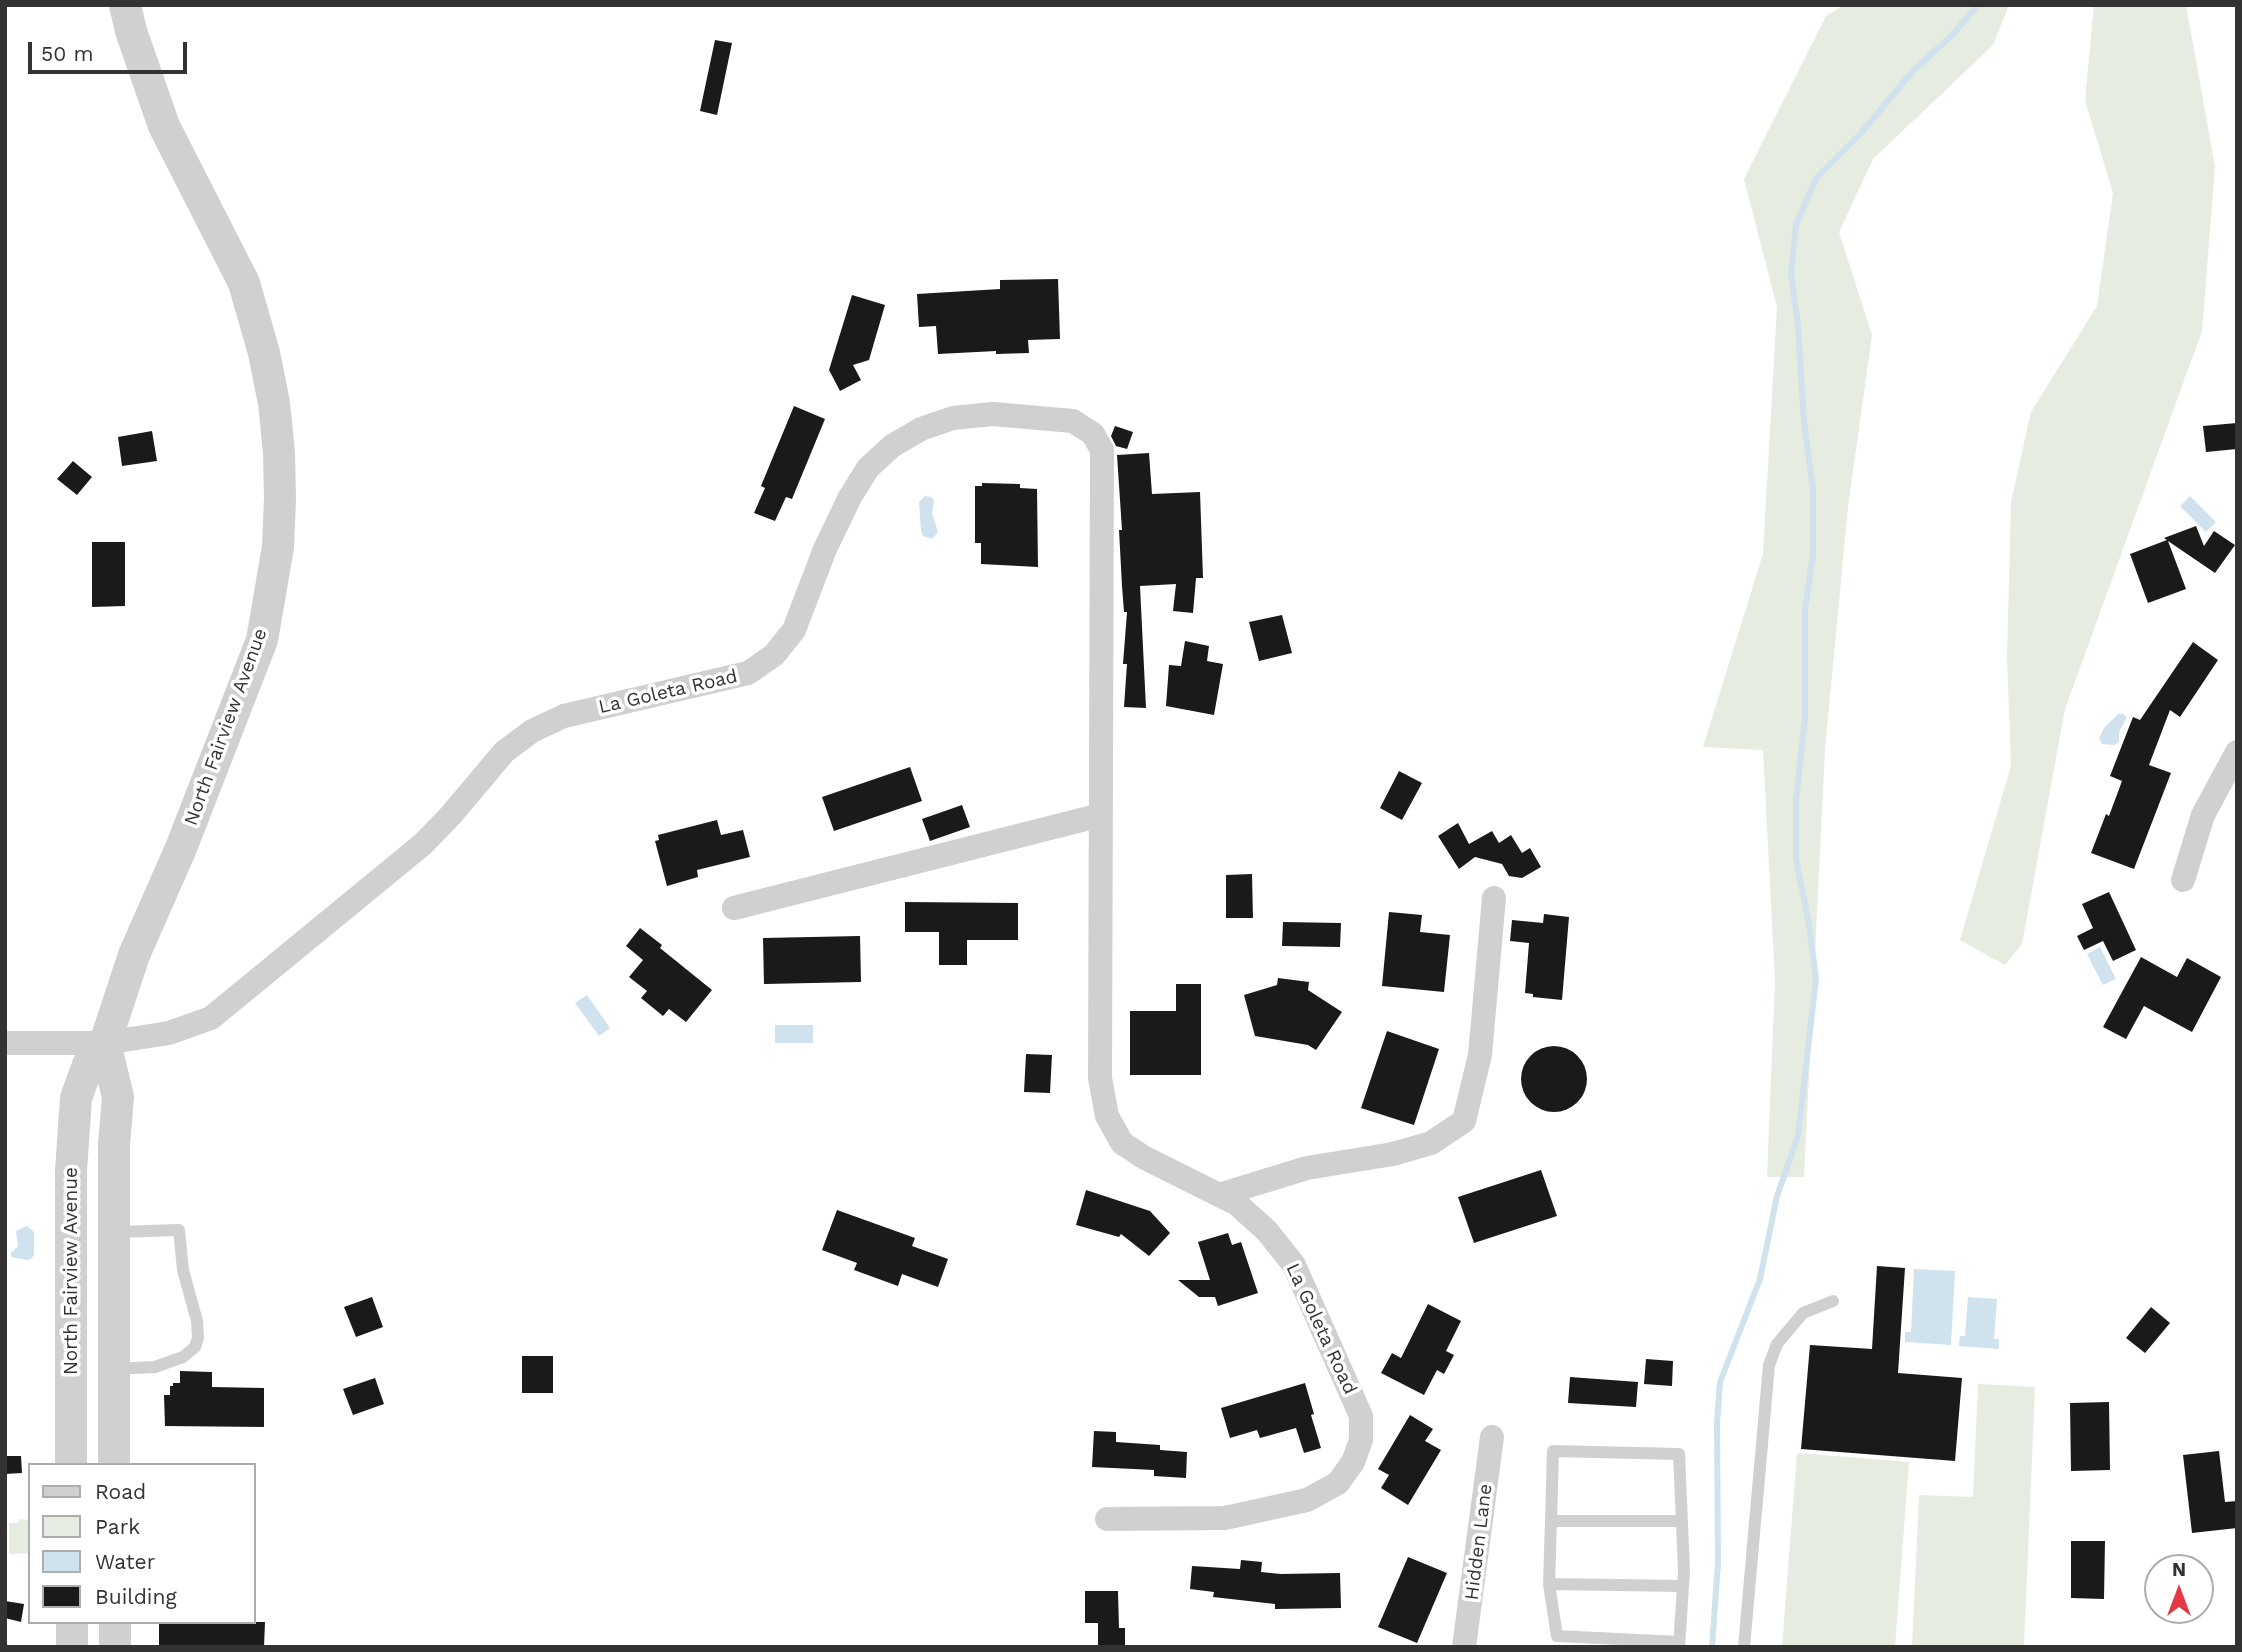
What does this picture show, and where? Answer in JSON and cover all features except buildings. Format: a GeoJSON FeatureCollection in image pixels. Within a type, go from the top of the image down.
{"type":"FeatureCollection","features":[{"type":"Feature","properties":{"kind":"street","name":"North Fairview Avenue"},"geometry":{"type":"LineString","coordinates":[[71,1463],[73,1136],[76,1098],[88,1065],[104,1043],[134,955],[181,848],[262,640],[278,547],[280,498],[274,403],[264,354],[244,283],[164,126],[131,31],[125,5]]}},
{"type":"Feature","properties":{"kind":"street","name":"La Goleta Road"},"geometry":{"type":"LineString","coordinates":[[5,1043],[104,1043],[169,1033],[211,1017],[423,844],[452,815],[503,752],[532,731],[564,716],[748,673],[775,656],[794,630],[825,549],[850,497],[868,468],[892,446],[921,429],[953,418],[993,414],[1073,421],[1093,433],[1102,450],[1100,1077],[1107,1116],[1122,1143],[1145,1158],[1237,1203],[1267,1231],[1294,1265],[1361,1416],[1361,1440],[1353,1462],[1338,1483],[1307,1500],[1225,1518],[1107,1519]]}},
{"type":"Feature","properties":{"kind":"street"},"geometry":{"type":"LineString","coordinates":[[2183,880],[2203,815],[2237,752]]}},
{"type":"Feature","properties":{"kind":"street"},"geometry":{"type":"LineString","coordinates":[[734,908],[1101,815]]}},
{"type":"Feature","properties":{"kind":"street"},"geometry":{"type":"LineString","coordinates":[[1219,1195],[1307,1168],[1393,1154],[1431,1143],[1464,1121],[1480,1055],[1494,898]]}},
{"type":"Feature","properties":{"kind":"street"},"geometry":{"type":"LineString","coordinates":[[104,1043],[118,1097],[114,1144],[114,1463]]}},
{"type":"Feature","properties":{"kind":"street","name":"Hidden Lane"},"geometry":{"type":"LineString","coordinates":[[1464,1647],[1492,1437]]}},
{"type":"Feature","properties":{"kind":"street"},"geometry":{"type":"LineString","coordinates":[[72,1624],[72,1647]]}},
{"type":"Feature","properties":{"kind":"street"},"geometry":{"type":"LineString","coordinates":[[114,1647],[115,1624]]}},
{"type":"Feature","properties":{"kind":"lane"},"geometry":{"type":"LineString","coordinates":[[114,1232],[179,1230],[183,1270],[197,1321],[198,1338],[195,1348],[183,1357],[155,1367],[114,1369]]}},
{"type":"Feature","properties":{"kind":"lane"},"geometry":{"type":"LineString","coordinates":[[1744,1647],[1769,1365],[1777,1344],[1803,1312],[1833,1301]]}},
{"type":"Feature","properties":{"kind":"lane"},"geometry":{"type":"LineString","coordinates":[[1553,1451],[1679,1454],[1681,1521],[1684,1571],[1679,1644],[1557,1636],[1549,1584],[1553,1451]]}},
{"type":"Feature","properties":{"kind":"lane"},"geometry":{"type":"LineString","coordinates":[[1550,1521],[1681,1521]]}},
{"type":"Feature","properties":{"kind":"lane"},"geometry":{"type":"LineString","coordinates":[[1549,1584],[1683,1586]]}},
{"type":"Feature","properties":{"kind":"green space"},"geometry":{"type":"Polygon","coordinates":[[[1845,5],[2009,5],[1993,45],[1873,159],[1839,232],[1872,335],[1848,507],[1825,749],[1804,1177],[1767,1177],[1775,982],[1763,750],[1703,747],[1763,554],[1777,307],[1744,179],[1826,16],[1845,5]]]}},
{"type":"Feature","properties":{"kind":"green space"},"geometry":{"type":"Polygon","coordinates":[[[2094,5],[2186,5],[2215,167],[2202,331],[2065,709],[2022,944],[2005,965],[1960,940],[2011,766],[2007,657],[2011,502],[2031,412],[2097,306],[2113,193],[2085,100],[2094,5]]]}},
{"type":"Feature","properties":{"kind":"green space"},"geometry":{"type":"Polygon","coordinates":[[[1978,1384],[2035,1387],[2024,1647],[1912,1647],[1919,1495],[1973,1497],[1978,1384]]]}},
{"type":"Feature","properties":{"kind":"green space"},"geometry":{"type":"Polygon","coordinates":[[[1797,1453],[1909,1462],[1895,1647],[1782,1647],[1797,1453]]]}},
{"type":"Feature","properties":{"kind":"green space"},"geometry":{"type":"Polygon","coordinates":[[[19,1519],[28,1520],[28,1553],[9,1554],[9,1523],[19,1523],[19,1519]]]}},
{"type":"Feature","properties":{"kind":"water"},"geometry":{"type":"Polygon","coordinates":[[[925,496],[934,501],[932,513],[938,532],[932,539],[923,536],[921,531],[919,502],[925,496]]]}},
{"type":"Feature","properties":{"kind":"water"},"geometry":{"type":"Polygon","coordinates":[[[2190,496],[2216,522],[2206,532],[2180,506],[2190,496]]]}},
{"type":"Feature","properties":{"kind":"water"},"geometry":{"type":"Polygon","coordinates":[[[2118,714],[2127,717],[2119,732],[2119,742],[2114,745],[2102,744],[2099,738],[2104,728],[2118,714]]]}},
{"type":"Feature","properties":{"kind":"water"},"geometry":{"type":"Polygon","coordinates":[[[2100,947],[2116,979],[2103,985],[2087,954],[2100,947]]]}},
{"type":"Feature","properties":{"kind":"water"},"geometry":{"type":"Polygon","coordinates":[[[587,995],[610,1028],[599,1036],[575,1003],[587,995]]]}},
{"type":"Feature","properties":{"kind":"water"},"geometry":{"type":"Polygon","coordinates":[[[775,1025],[813,1025],[813,1043],[775,1043],[775,1025]]]}},
{"type":"Feature","properties":{"kind":"water"},"geometry":{"type":"Polygon","coordinates":[[[27,1226],[34,1232],[34,1255],[27,1260],[11,1257],[11,1253],[18,1246],[16,1231],[27,1226]]]}},
{"type":"Feature","properties":{"kind":"water"},"geometry":{"type":"Polygon","coordinates":[[[1914,1269],[1955,1271],[1951,1345],[1905,1342],[1905,1332],[1911,1332],[1914,1269]]]}},
{"type":"Feature","properties":{"kind":"water"},"geometry":{"type":"Polygon","coordinates":[[[1968,1297],[1997,1299],[1994,1339],[1999,1339],[1999,1349],[1959,1346],[1960,1336],[1965,1336],[1968,1297]]]}},
{"type":"Feature","properties":{"kind":"waterway"},"geometry":{"type":"LineString","coordinates":[[1712,1647],[1718,1563],[1717,1423],[1720,1382],[1760,1279],[1777,1196],[1798,1136],[1816,979],[1809,924],[1796,859],[1796,800],[1805,718],[1805,609],[1813,555],[1813,489],[1804,422],[1798,326],[1791,273],[1796,225],[1816,178],[1862,132],[1912,72],[1952,35],[1978,5]]}}]}
